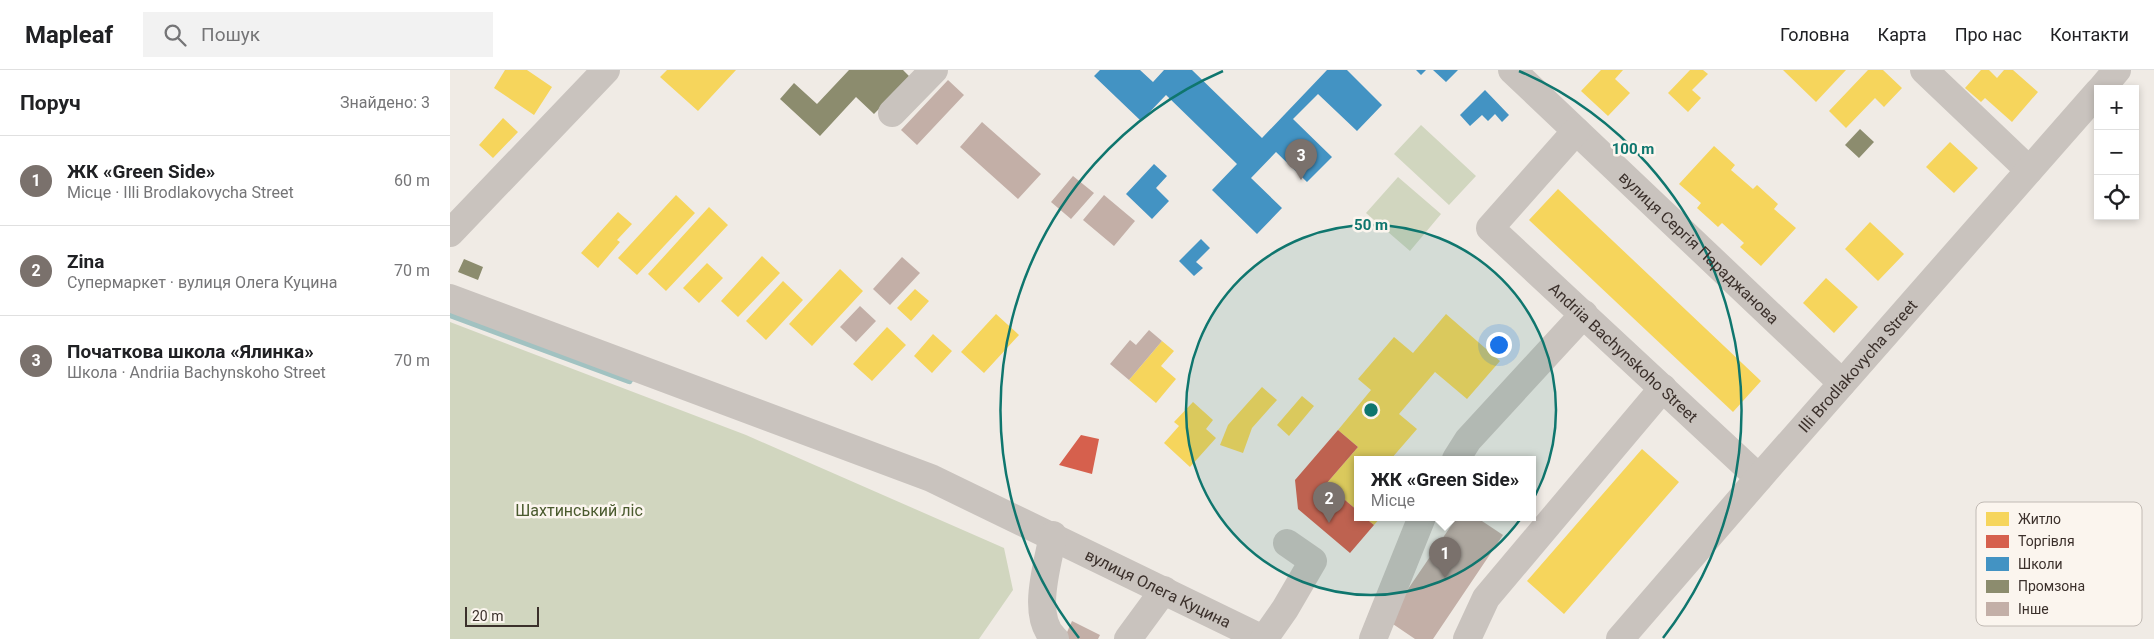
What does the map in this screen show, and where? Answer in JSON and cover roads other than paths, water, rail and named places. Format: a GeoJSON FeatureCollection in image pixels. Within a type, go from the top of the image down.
{"type":"FeatureCollection","features":[{"type":"Feature","properties":{"kind":"street"},"geometry":{"type":"LineString","coordinates":[[450,233],[606,70]]}},
{"type":"Feature","properties":{"kind":"street"},"geometry":{"type":"LineString","coordinates":[[892,113],[934,70]]}},
{"type":"Feature","properties":{"kind":"street","name":"вулиця Сергія Параджанова"},"geometry":{"type":"LineString","coordinates":[[1512,70],[1842,383]]}},
{"type":"Feature","properties":{"kind":"street"},"geometry":{"type":"LineString","coordinates":[[1924,70],[2029,170]]}},
{"type":"Feature","properties":{"kind":"street"},"geometry":{"type":"LineString","coordinates":[[2104,85],[2117,70]]}},
{"type":"Feature","properties":{"kind":"street","name":"Illi Brodlakovycha Street"},"geometry":{"type":"LineString","coordinates":[[1620,639],[1758,478],[2094,97]]}},
{"type":"Feature","properties":{"kind":"street","name":"Andriia Bachynskoho Street"},"geometry":{"type":"LineString","coordinates":[[1576,131],[1490,228],[1758,478]]}},
{"type":"Feature","properties":{"kind":"street","name":"вулиця Олега Куцина"},"geometry":{"type":"LineString","coordinates":[[450,298],[882,458],[931,478],[1053,535],[1254,637]]}},
{"type":"Feature","properties":{"kind":"street"},"geometry":{"type":"LineString","coordinates":[[1458,456],[1468,440],[1584,314]]}},
{"type":"Feature","properties":{"kind":"street"},"geometry":{"type":"LineString","coordinates":[[1466,639],[1486,598],[1663,388]]}},
{"type":"Feature","properties":{"kind":"street"},"geometry":{"type":"LineString","coordinates":[[1373,639],[1420,521]]}},
{"type":"Feature","properties":{"kind":"street"},"geometry":{"type":"LineString","coordinates":[[1053,535],[1042,604],[1044,625],[1055,639]]}},
{"type":"Feature","properties":{"kind":"street"},"geometry":{"type":"LineString","coordinates":[[1254,637],[1286,609],[1313,561],[1287,543]]}},
{"type":"Feature","properties":{"kind":"street"},"geometry":{"type":"LineString","coordinates":[[1128,639],[1164,590]]}},
{"type":"Feature","properties":{"kind":"waterway"},"geometry":{"type":"LineString","coordinates":[[450,314],[629,380]]}},
{"type":"Feature","properties":{"kind":"place","name":"Початкова школа «Ялинка»"},"geometry":{"type":"Point","coordinates":[1301,180]}},
{"type":"Feature","properties":{"kind":"place","name":"Zina"},"geometry":{"type":"Point","coordinates":[1329,523]}},
{"type":"Feature","properties":{"kind":"place","name":"ЖК «Green Side»"},"geometry":{"type":"Point","coordinates":[1445,578]}},
{"type":"Feature","properties":{"kind":"park label","name":"Шахтинський ліс"},"geometry":{"type":"Point","coordinates":[579,510]}}]}
